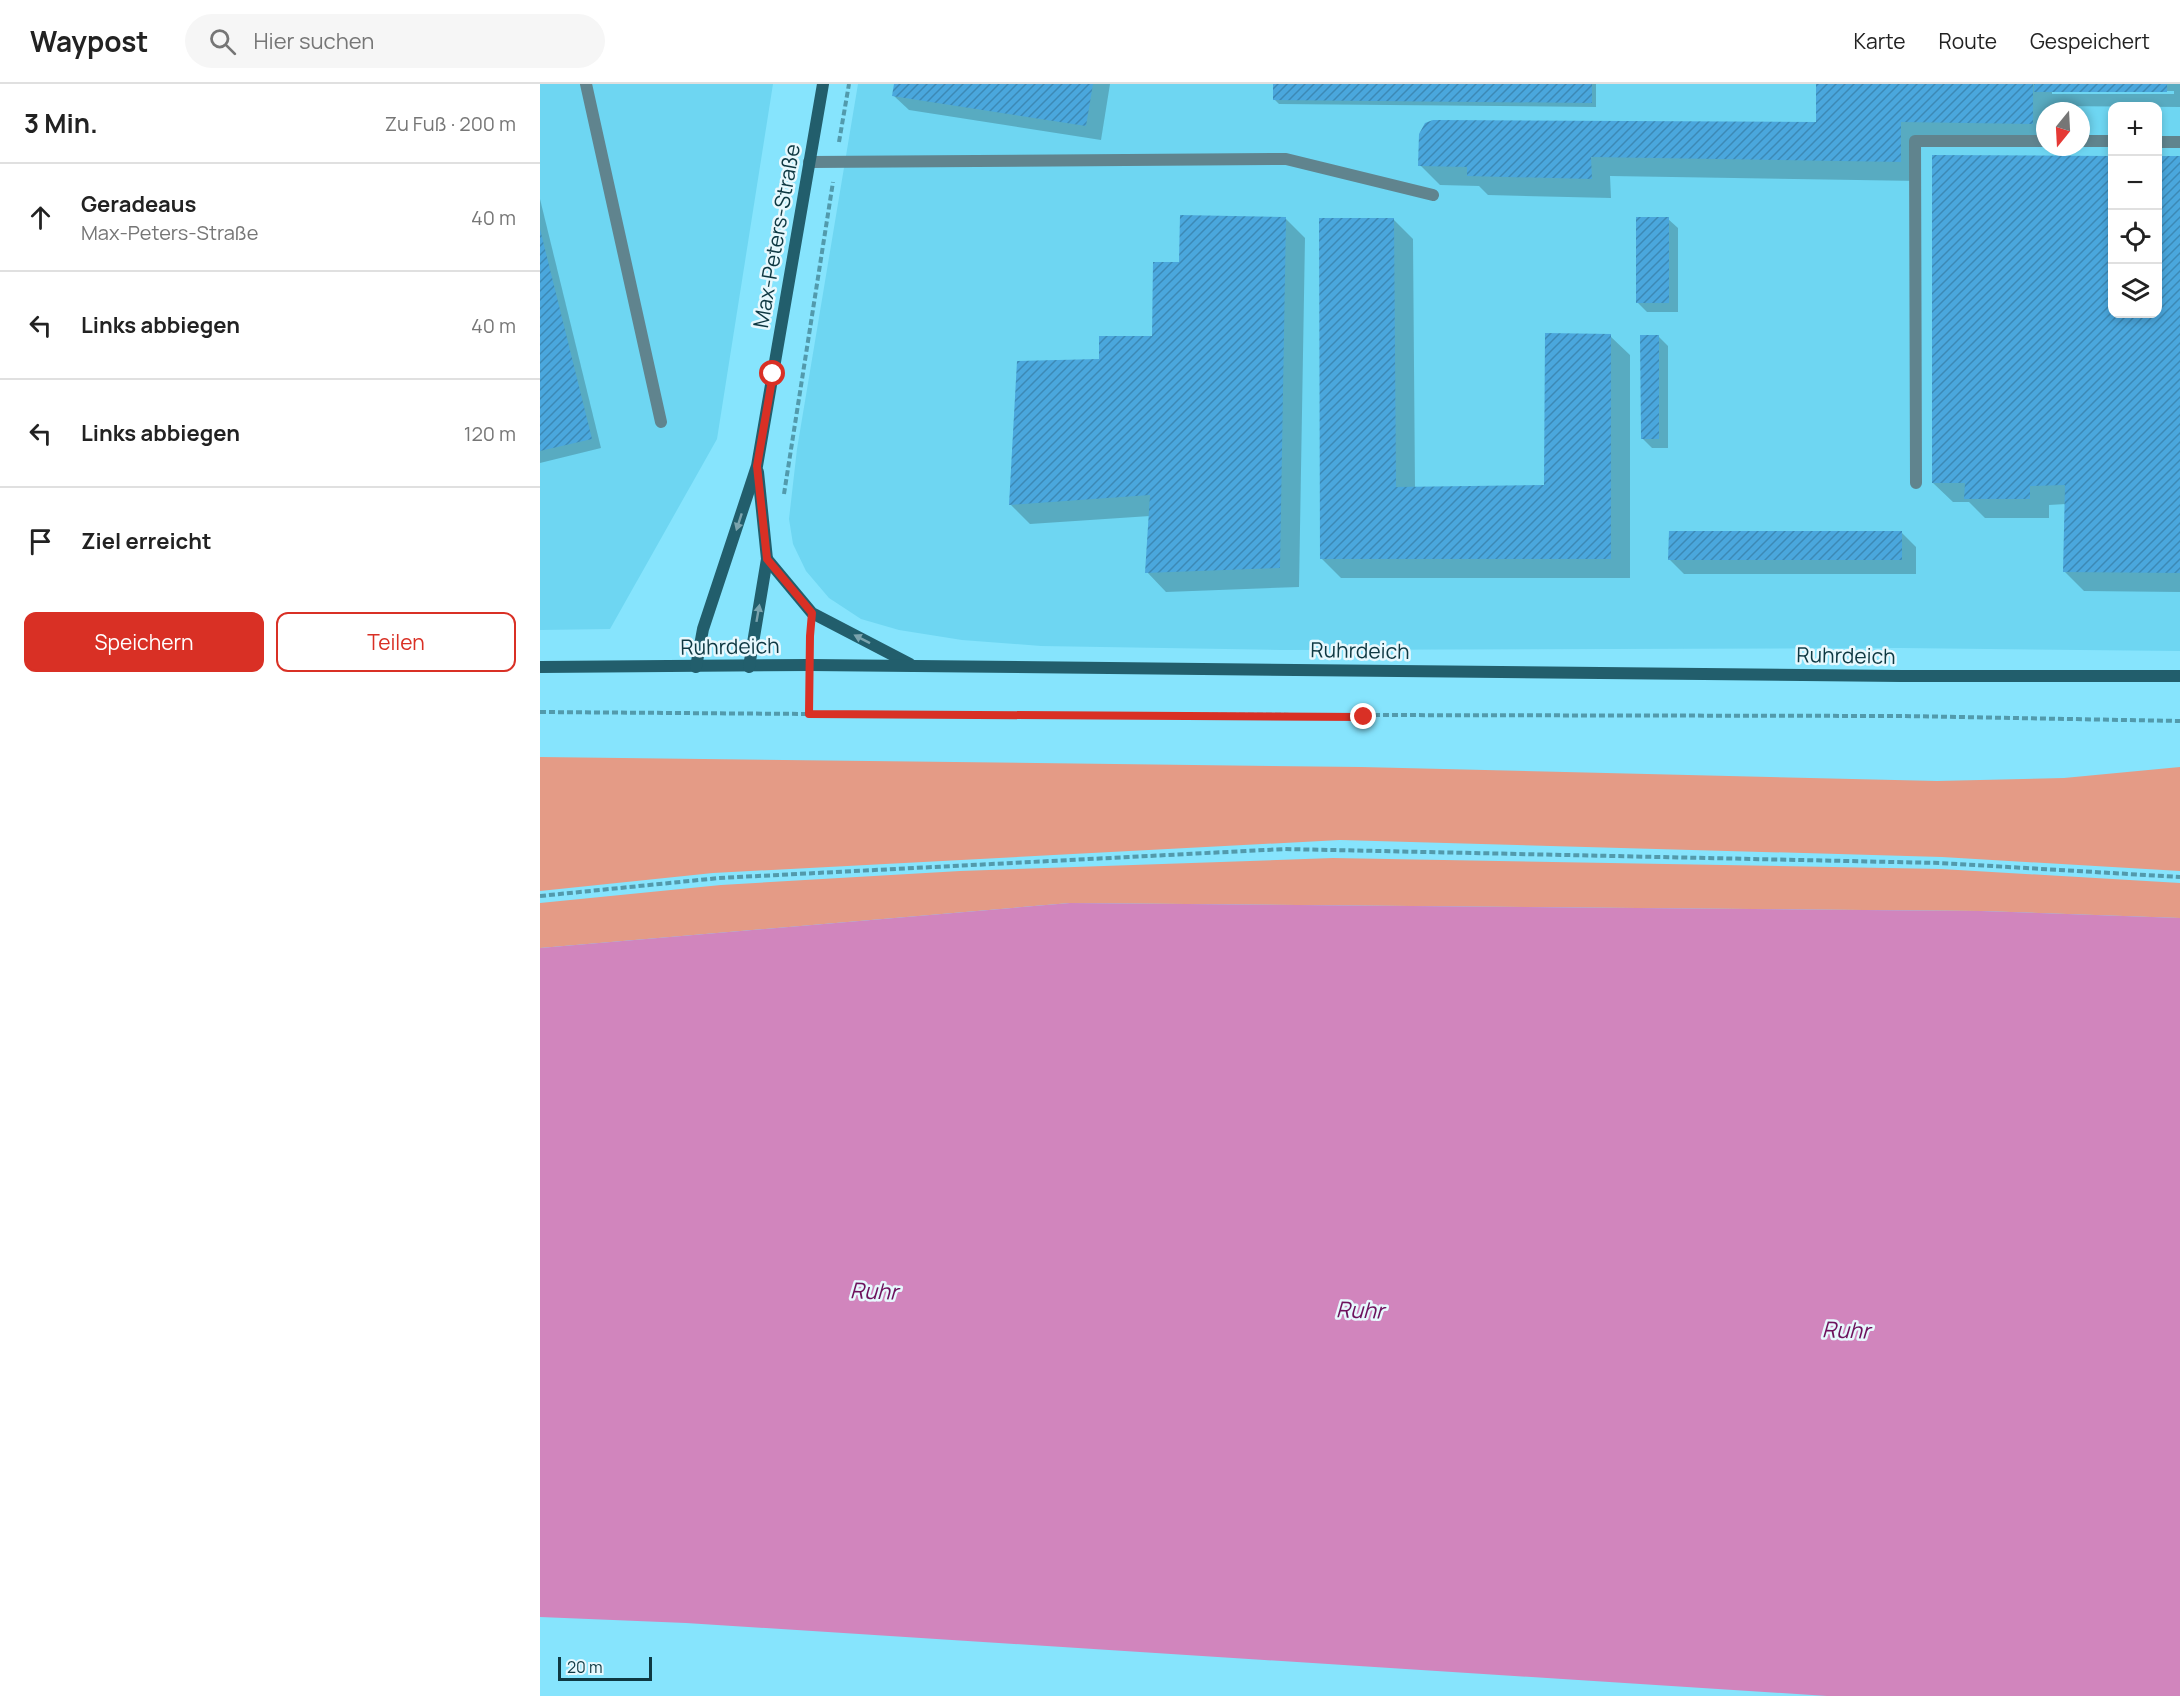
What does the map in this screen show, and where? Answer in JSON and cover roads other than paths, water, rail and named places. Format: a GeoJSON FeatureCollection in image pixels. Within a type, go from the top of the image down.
{"type":"FeatureCollection","features":[{"type":"Feature","properties":{"kind":"main road","name":"Max-Peters-Straße"},"geometry":{"type":"LineString","coordinates":[[696,667],[703,629],[757,466],[823,84]]}},
{"type":"Feature","properties":{"kind":"main road","name":"Max-Peters-Straße"},"geometry":{"type":"LineString","coordinates":[[749,667],[767,559],[757,466]]}},
{"type":"Feature","properties":{"kind":"main road"},"geometry":{"type":"LineString","coordinates":[[767,559],[812,613],[914,666]]}},
{"type":"Feature","properties":{"kind":"main road","name":"Ruhrdeich"},"geometry":{"type":"LineString","coordinates":[[540,666],[749,667],[810,664],[2180,676]]}},
{"type":"Feature","properties":{"kind":"lane"},"geometry":{"type":"LineString","coordinates":[[586,84],[661,422]]}},
{"type":"Feature","properties":{"kind":"lane"},"geometry":{"type":"LineString","coordinates":[[1916,483],[1915,141],[2036,141]]}},
{"type":"Feature","properties":{"kind":"lane"},"geometry":{"type":"LineString","coordinates":[[2090,141],[2108,141]]}},
{"type":"Feature","properties":{"kind":"lane"},"geometry":{"type":"LineString","coordinates":[[2162,142],[2180,142]]}},
{"type":"Feature","properties":{"kind":"lane"},"geometry":{"type":"LineString","coordinates":[[809,162],[1286,159],[1433,195]]}},
{"type":"Feature","properties":{"kind":"water","name":"Ruhr"},"geometry":{"type":"Polygon","coordinates":[[[1070,903],[1981,911],[2180,918],[2180,1696],[1827,1696],[686,1623],[540,1617],[540,948],[1070,903]]]}}]}
